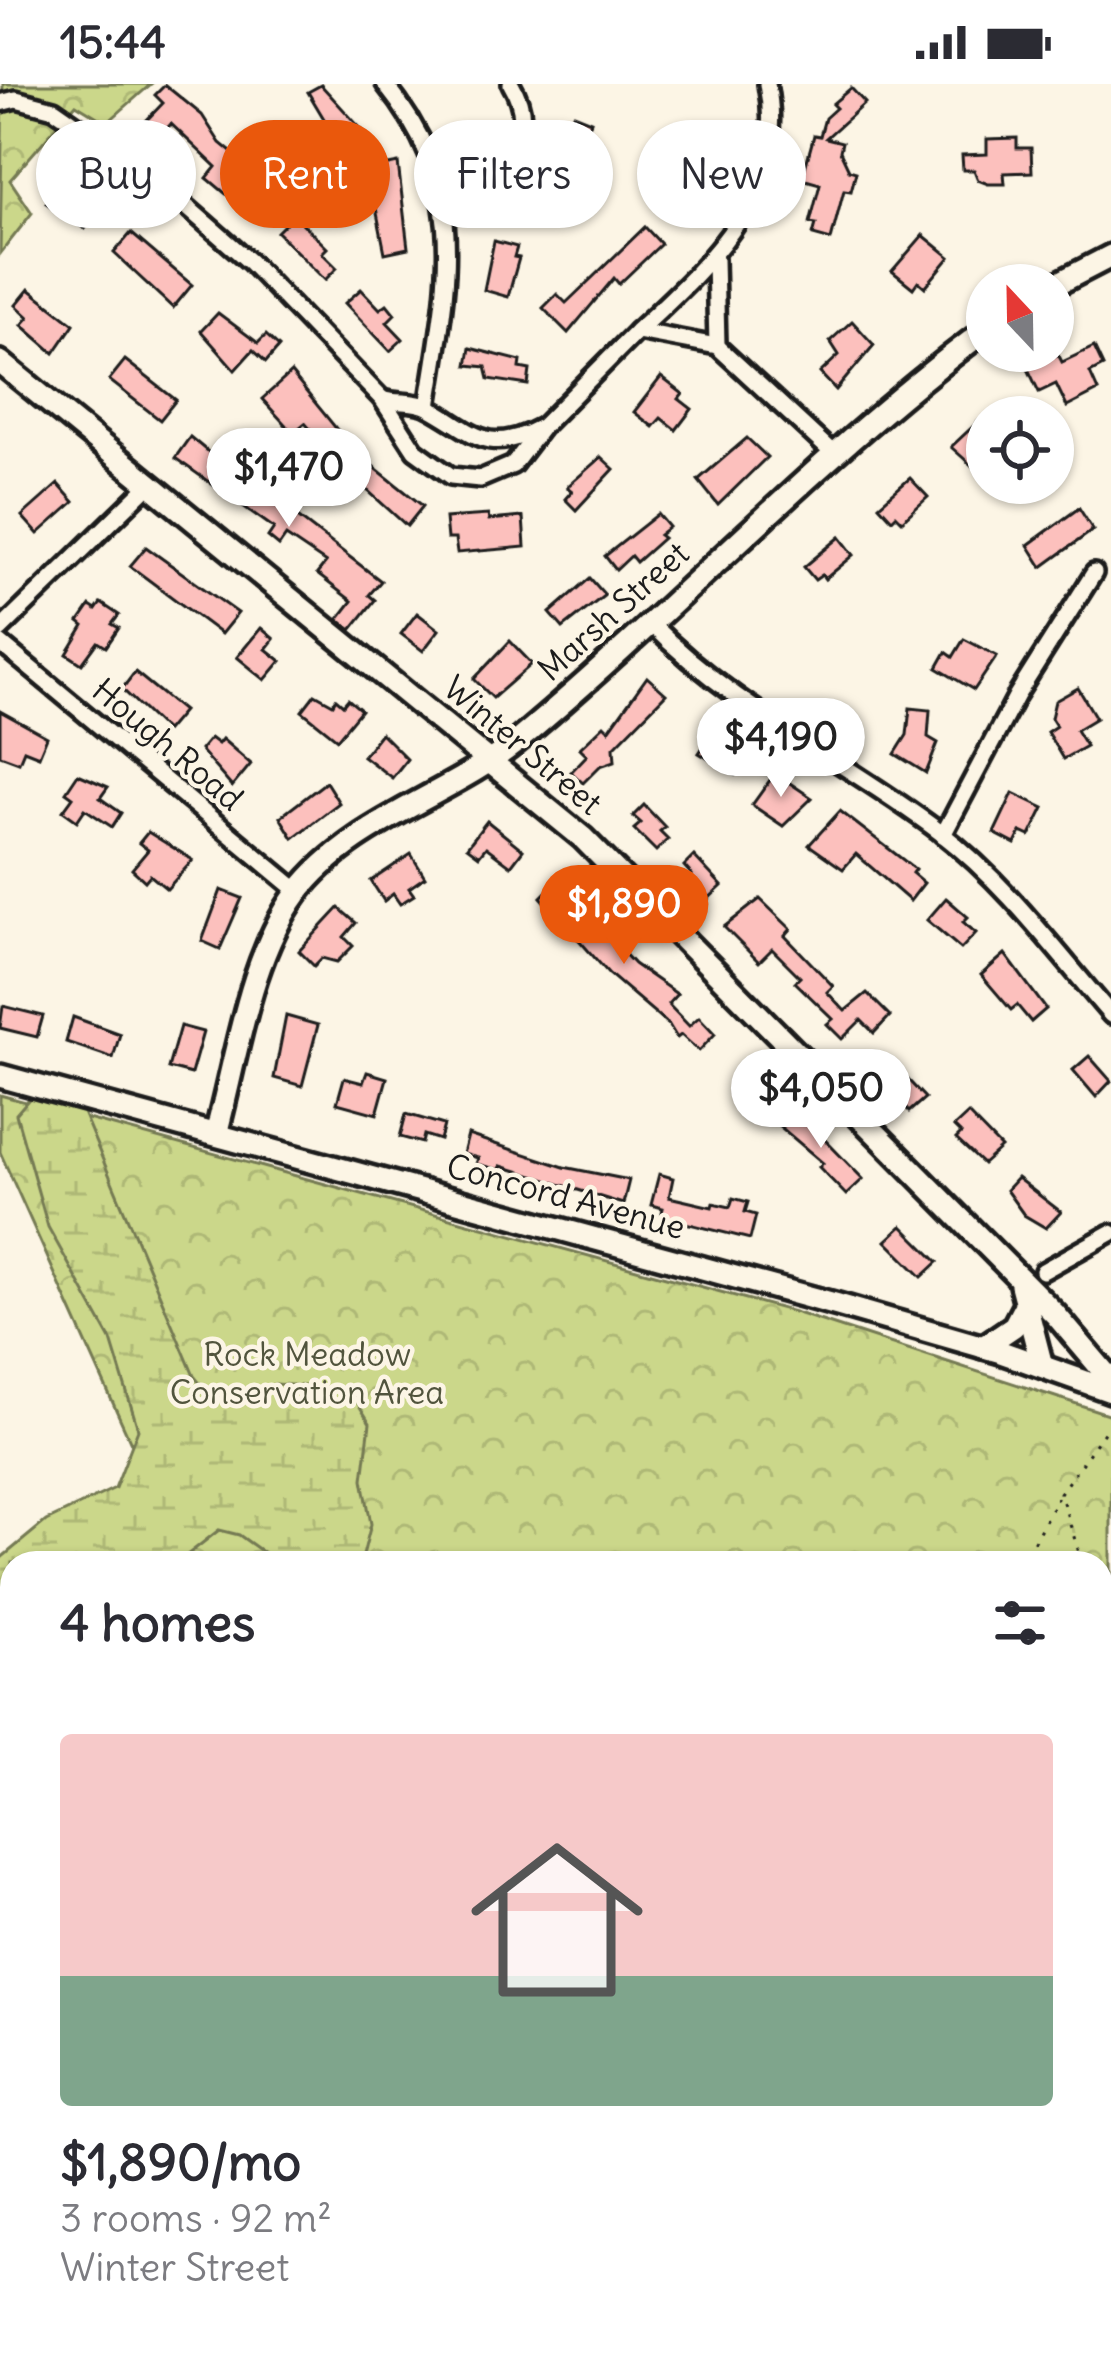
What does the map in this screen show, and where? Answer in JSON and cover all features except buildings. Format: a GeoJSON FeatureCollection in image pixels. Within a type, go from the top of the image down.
{"type":"FeatureCollection","features":[{"type":"Feature","properties":{"kind":"main road"},"geometry":{"type":"LineString","coordinates":[[1074,275],[1111,256]]}},
{"type":"Feature","properties":{"kind":"main road","name":"Marsh Street"},"geometry":{"type":"LineString","coordinates":[[216,1134],[261,971],[277,925],[298,891],[364,836],[519,740],[836,456],[966,347]]}},
{"type":"Feature","properties":{"kind":"main road","name":"Winter Street"},"geometry":{"type":"LineString","coordinates":[[0,362],[490,758],[607,860],[1024,1293],[1055,1314],[1111,1380]]}},
{"type":"Feature","properties":{"kind":"main road","name":"Concord Avenue"},"geometry":{"type":"LineString","coordinates":[[0,1076],[983,1346],[1111,1391]]}},
{"type":"Feature","properties":{"kind":"main road"},"geometry":{"type":"LineString","coordinates":[[983,1346],[1010,1331],[1024,1293]]}},
{"type":"Feature","properties":{"kind":"main road"},"geometry":{"type":"LineString","coordinates":[[1024,1293],[1050,1369]]}},
{"type":"Feature","properties":{"kind":"main road"},"geometry":{"type":"LineString","coordinates":[[1050,1369],[1061,1340],[1055,1314]]}},
{"type":"Feature","properties":{"kind":"street"},"geometry":{"type":"LineString","coordinates":[[410,84],[390,90],[414,127]]}},
{"type":"Feature","properties":{"kind":"street"},"geometry":{"type":"LineString","coordinates":[[511,84],[521,120]]}},
{"type":"Feature","properties":{"kind":"street"},"geometry":{"type":"LineString","coordinates":[[0,104],[16,99],[54,109],[116,147],[250,262],[382,399],[426,461],[466,479],[505,472],[542,427],[715,259],[764,168],[770,116],[767,84]]}},
{"type":"Feature","properties":{"kind":"street"},"geometry":{"type":"LineString","coordinates":[[428,407],[450,246],[447,228]]}},
{"type":"Feature","properties":{"kind":"street"},"geometry":{"type":"LineString","coordinates":[[715,259],[717,346]]}},
{"type":"Feature","properties":{"kind":"street"},"geometry":{"type":"LineString","coordinates":[[637,332],[717,346],[836,456]]}},
{"type":"Feature","properties":{"kind":"street"},"geometry":{"type":"LineString","coordinates":[[382,399],[428,407],[470,437],[483,440],[512,439],[542,427]]}},
{"type":"Feature","properties":{"kind":"street"},"geometry":{"type":"LineString","coordinates":[[0,630],[151,483]]}},
{"type":"Feature","properties":{"kind":"street"},"geometry":{"type":"LineString","coordinates":[[943,835],[1017,695],[1094,572]]}},
{"type":"Feature","properties":{"kind":"street"},"geometry":{"type":"LineString","coordinates":[[650,622],[709,680],[762,719],[943,835],[1109,1008]]}},
{"type":"Feature","properties":{"kind":"street","name":"Hough Road"},"geometry":{"type":"LineString","coordinates":[[0,643],[298,891]]}},
{"type":"Feature","properties":{"kind":"street"},"geometry":{"type":"LineString","coordinates":[[1043,1271],[1111,1233]]}},
{"type":"Feature","properties":{"kind":"path"},"geometry":{"type":"LineString","coordinates":[[1029,1551],[1060,1493],[1111,1424]]}},
{"type":"Feature","properties":{"kind":"path"},"geometry":{"type":"LineString","coordinates":[[1060,1493],[1079,1551]]}},
{"type":"Feature","properties":{"kind":"green space"},"geometry":{"type":"Polygon","coordinates":[[[3,84],[151,84],[110,120],[76,104],[62,120],[36,120],[36,150],[10,180],[32,213],[0,254],[3,84]]]}},
{"type":"Feature","properties":{"kind":"green space"},"geometry":{"type":"Polygon","coordinates":[[[45,1080],[73,1089],[194,1376],[212,1398],[234,1399],[275,1384],[349,1389],[370,1423],[363,1479],[371,1524],[364,1551],[261,1551],[239,1535],[219,1530],[192,1551],[10,1551],[46,1521],[115,1488],[138,1429],[111,1340],[48,1227],[16,1114],[45,1080]]]}},
{"type":"Feature","properties":{"kind":"green space","name":"Rock Meadow Conservation Area"},"geometry":{"type":"Polygon","coordinates":[[[0,1095],[794,1312],[1111,1415],[1111,1551],[180,1551],[0,1152],[0,1095]]]}}]}
